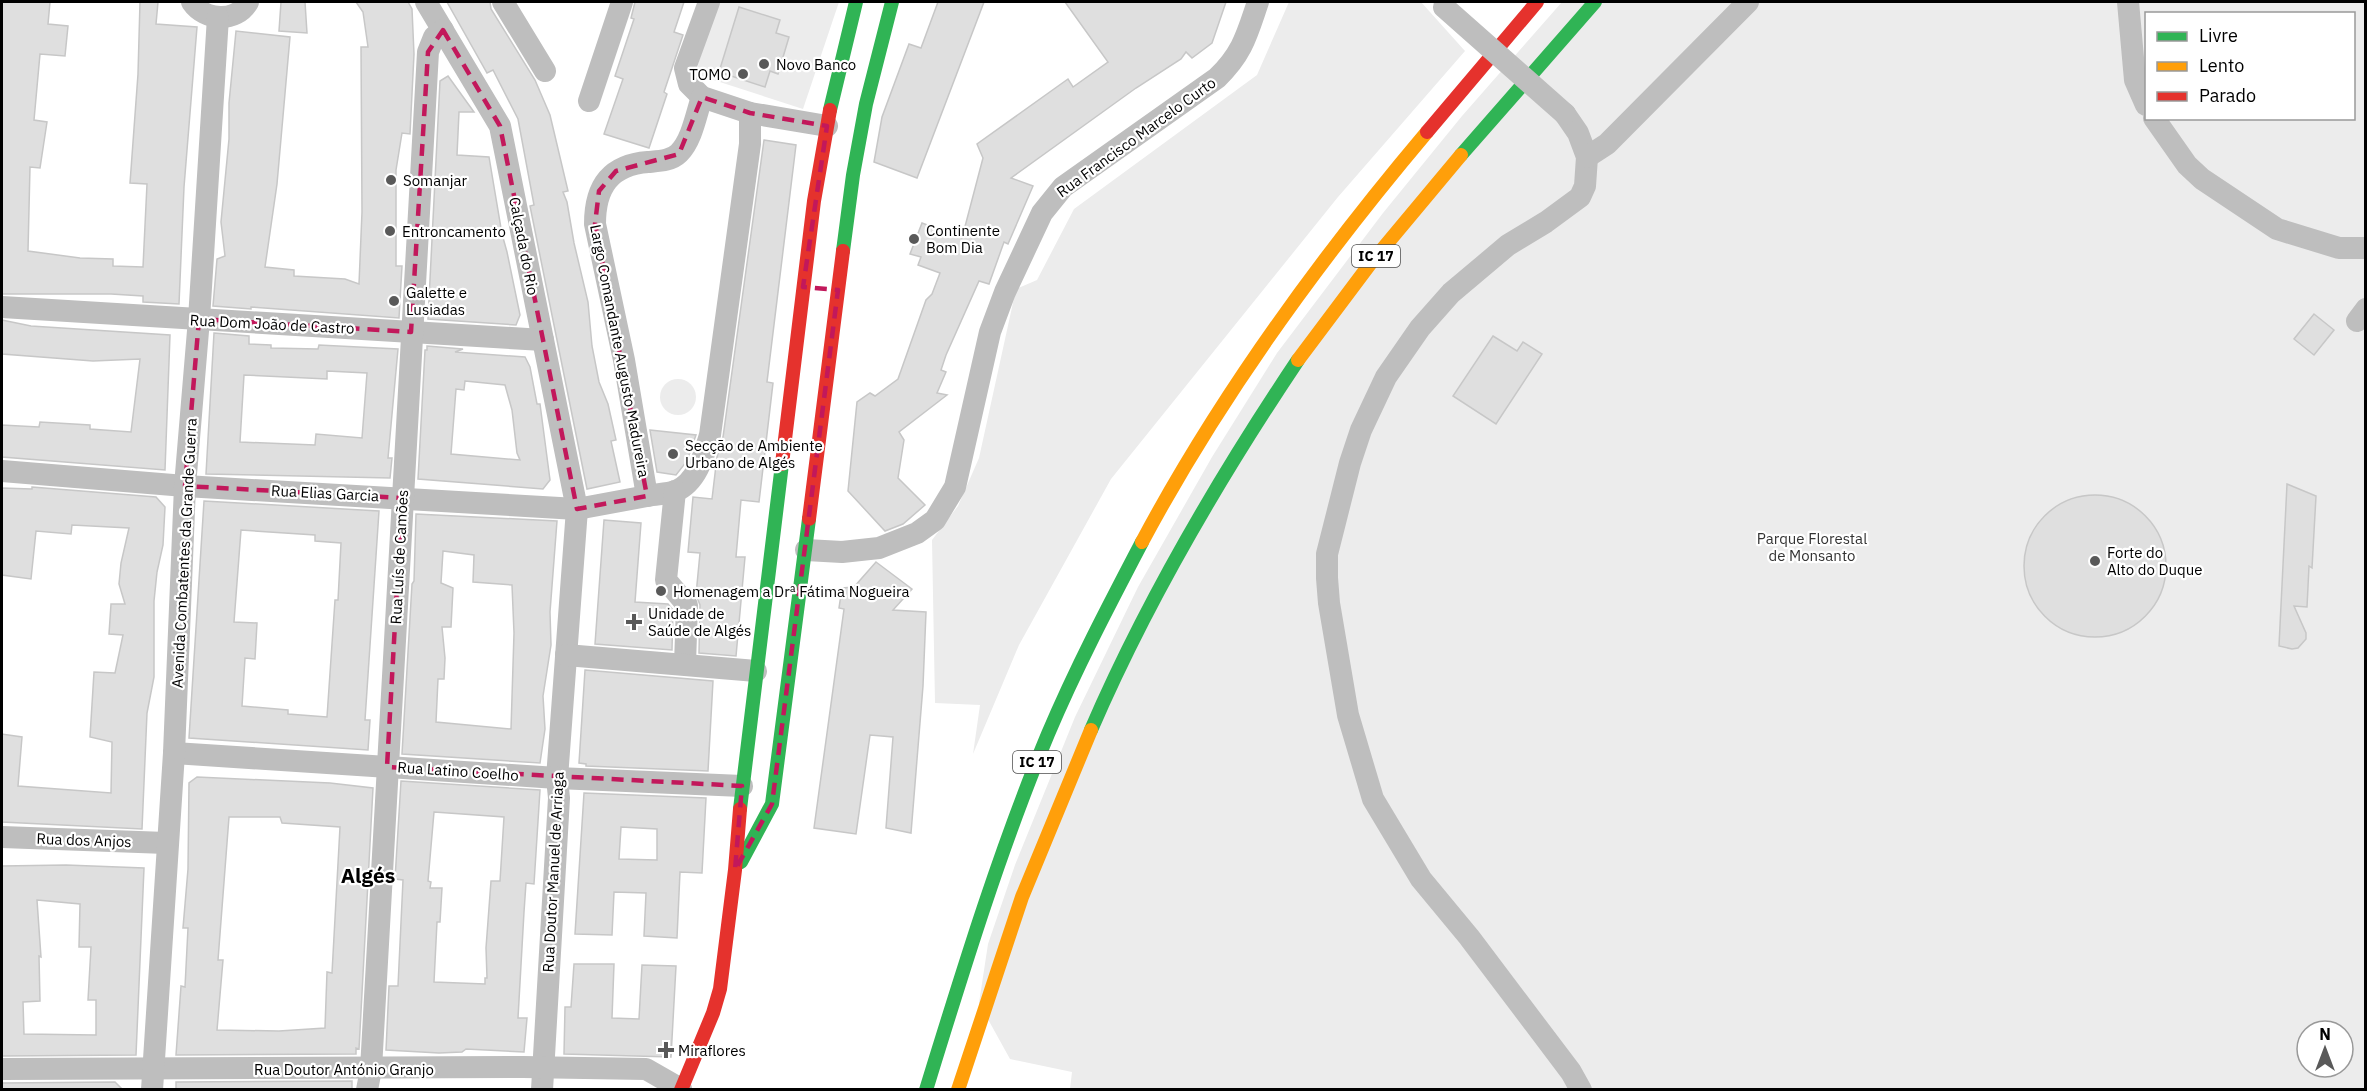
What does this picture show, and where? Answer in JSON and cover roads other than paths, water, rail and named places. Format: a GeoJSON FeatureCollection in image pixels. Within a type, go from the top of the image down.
{"type":"FeatureCollection","features":[{"type":"Feature","properties":{"kind":"main road"},"geometry":{"type":"LineString","coordinates":[[735,870],[772,804],[806,550],[820,288],[814,201],[827,126],[856,2]]}},
{"type":"Feature","properties":{"kind":"main road"},"geometry":{"type":"LineString","coordinates":[[681,1089],[717,1000],[735,870],[742,786],[756,671],[820,288],[853,175],[864,114],[892,2]]}},
{"type":"Feature","properties":{"kind":"main road","name":"IC 17"},"geometry":{"type":"LineString","coordinates":[[926,1089],[949,1015],[1031,777],[1100,624],[1153,520],[1231,389],[1308,279],[1360,213],[1537,2]]}},
{"type":"Feature","properties":{"kind":"main road","name":"IC 17"},"geometry":{"type":"LineString","coordinates":[[957,1089],[999,958],[1067,782],[1108,690],[1205,503],[1328,318],[1419,204],[1594,2]]}},
{"type":"Feature","properties":{"kind":"street"},"geometry":{"type":"LineString","coordinates":[[192,2],[207,15],[218,17],[240,11],[248,2]]}},
{"type":"Feature","properties":{"kind":"street","name":"Calçada do Rio"},"geometry":{"type":"LineString","coordinates":[[426,2],[500,126],[577,509]]}},
{"type":"Feature","properties":{"kind":"street"},"geometry":{"type":"LineString","coordinates":[[503,2],[545,71]]}},
{"type":"Feature","properties":{"kind":"street"},"geometry":{"type":"LineString","coordinates":[[589,101],[622,2]]}},
{"type":"Feature","properties":{"kind":"street"},"geometry":{"type":"LineString","coordinates":[[708,2],[685,68],[689,84],[702,98],[750,113],[827,126]]}},
{"type":"Feature","properties":{"kind":"street","name":"Rua Francisco Marcelo Curto"},"geometry":{"type":"LineString","coordinates":[[806,550],[842,552],[879,548],[917,533],[935,520],[955,488],[990,332],[1005,292],[1042,213],[1063,187],[1217,78],[1231,65],[1240,52],[1258,2]]}},
{"type":"Feature","properties":{"kind":"street"},"geometry":{"type":"LineString","coordinates":[[1587,157],[1607,144],[1748,2]]}},
{"type":"Feature","properties":{"kind":"street"},"geometry":{"type":"LineString","coordinates":[[2128,2],[2135,80],[2145,103]]}},
{"type":"Feature","properties":{"kind":"street"},"geometry":{"type":"LineString","coordinates":[[1443,4],[1565,114],[1578,133],[1587,157],[1585,186],[1580,197],[1546,222],[1508,245],[1451,293],[1420,328],[1386,377],[1361,430],[1350,463],[1327,554],[1326,578],[1329,603],[1348,716],[1373,799],[1421,879],[1469,937],[1571,1072],[1581,1089]]}},
{"type":"Feature","properties":{"kind":"street","name":"Avenida Combatentes da Grande Guerra"},"geometry":{"type":"LineString","coordinates":[[153,1080],[166,843],[174,753],[185,486],[199,319],[218,17]]}},
{"type":"Feature","properties":{"kind":"street","name":"Rua Luís de Camões"},"geometry":{"type":"LineString","coordinates":[[369,1079],[428,52],[434,37],[443,30]]}},
{"type":"Feature","properties":{"kind":"street","name":"Largo Comandante Augusto Madureira"},"geometry":{"type":"LineString","coordinates":[[675,491],[647,496],[624,360],[595,224],[595,207],[599,192],[616,171],[638,163],[668,160],[679,154],[688,139],[702,98]]}},
{"type":"Feature","properties":{"kind":"street"},"geometry":{"type":"LineString","coordinates":[[684,664],[687,605],[666,580],[675,491],[686,484],[696,472],[710,435],[750,144],[750,113]]}},
{"type":"Feature","properties":{"kind":"street"},"geometry":{"type":"LineString","coordinates":[[2155,120],[2187,165],[2202,179],[2277,229],[2338,248],[2366,248]]}},
{"type":"Feature","properties":{"kind":"street","name":"Rua Dom João de Castro"},"geometry":{"type":"LineString","coordinates":[[2,307],[543,340]]}},
{"type":"Feature","properties":{"kind":"street","name":"Rua Elias Garcia"},"geometry":{"type":"LineString","coordinates":[[2,471],[185,486],[577,509],[647,496]]}},
{"type":"Feature","properties":{"kind":"street","name":"Rua Doutor Manuel de Arriaga"},"geometry":{"type":"LineString","coordinates":[[542,1079],[559,798],[557,777],[577,509]]}},
{"type":"Feature","properties":{"kind":"street"},"geometry":{"type":"LineString","coordinates":[[566,655],[756,671]]}},
{"type":"Feature","properties":{"kind":"street","name":"Rua Latino Coelho"},"geometry":{"type":"LineString","coordinates":[[174,753],[742,786]]}},
{"type":"Feature","properties":{"kind":"street","name":"Rua dos Anjos"},"geometry":{"type":"LineString","coordinates":[[2,837],[166,843]]}},
{"type":"Feature","properties":{"kind":"street","name":"Rua Doutor António Granjo"},"geometry":{"type":"LineString","coordinates":[[2,1069],[153,1080],[542,1079],[646,1069],[681,1089]]}},
{"type":"Feature","properties":{"kind":"place","name":"Novo Banco"},"geometry":{"type":"Point","coordinates":[764,64]}},
{"type":"Feature","properties":{"kind":"place","name":"TOMO"},"geometry":{"type":"Point","coordinates":[743,74]}},
{"type":"Feature","properties":{"kind":"place","name":"Somanjar"},"geometry":{"type":"Point","coordinates":[391,180]}},
{"type":"Feature","properties":{"kind":"place","name":"Entroncamento"},"geometry":{"type":"Point","coordinates":[390,231]}},
{"type":"Feature","properties":{"kind":"place","name":"Continente Bom Dia"},"geometry":{"type":"Point","coordinates":[914,239]}},
{"type":"Feature","properties":{"kind":"place","name":"Galette e Lusiadas"},"geometry":{"type":"Point","coordinates":[394,301]}},
{"type":"Feature","properties":{"kind":"place","name":"Secção de Ambiente Urbano de Algés"},"geometry":{"type":"Point","coordinates":[673,454]}},
{"type":"Feature","properties":{"kind":"place","name":"Forte do Alto do Duque"},"geometry":{"type":"Point","coordinates":[2095,561]}},
{"type":"Feature","properties":{"kind":"place","name":"Homenagem a Drª Fátima Nogueira"},"geometry":{"type":"Point","coordinates":[661,591]}},
{"type":"Feature","properties":{"kind":"place","name":"Unidade de Saúde de Algés"},"geometry":{"type":"Point","coordinates":[634,622]}},
{"type":"Feature","properties":{"kind":"place","name":"Miraflores"},"geometry":{"type":"Point","coordinates":[666,1050]}},
{"type":"Feature","properties":{"kind":"district","name":"Algés"},"geometry":{"type":"Point","coordinates":[368,875]}},
{"type":"Feature","properties":{"kind":"park label","name":"Parque Florestal de Monsanto"},"geometry":{"type":"Point","coordinates":[1812,546]}}]}
